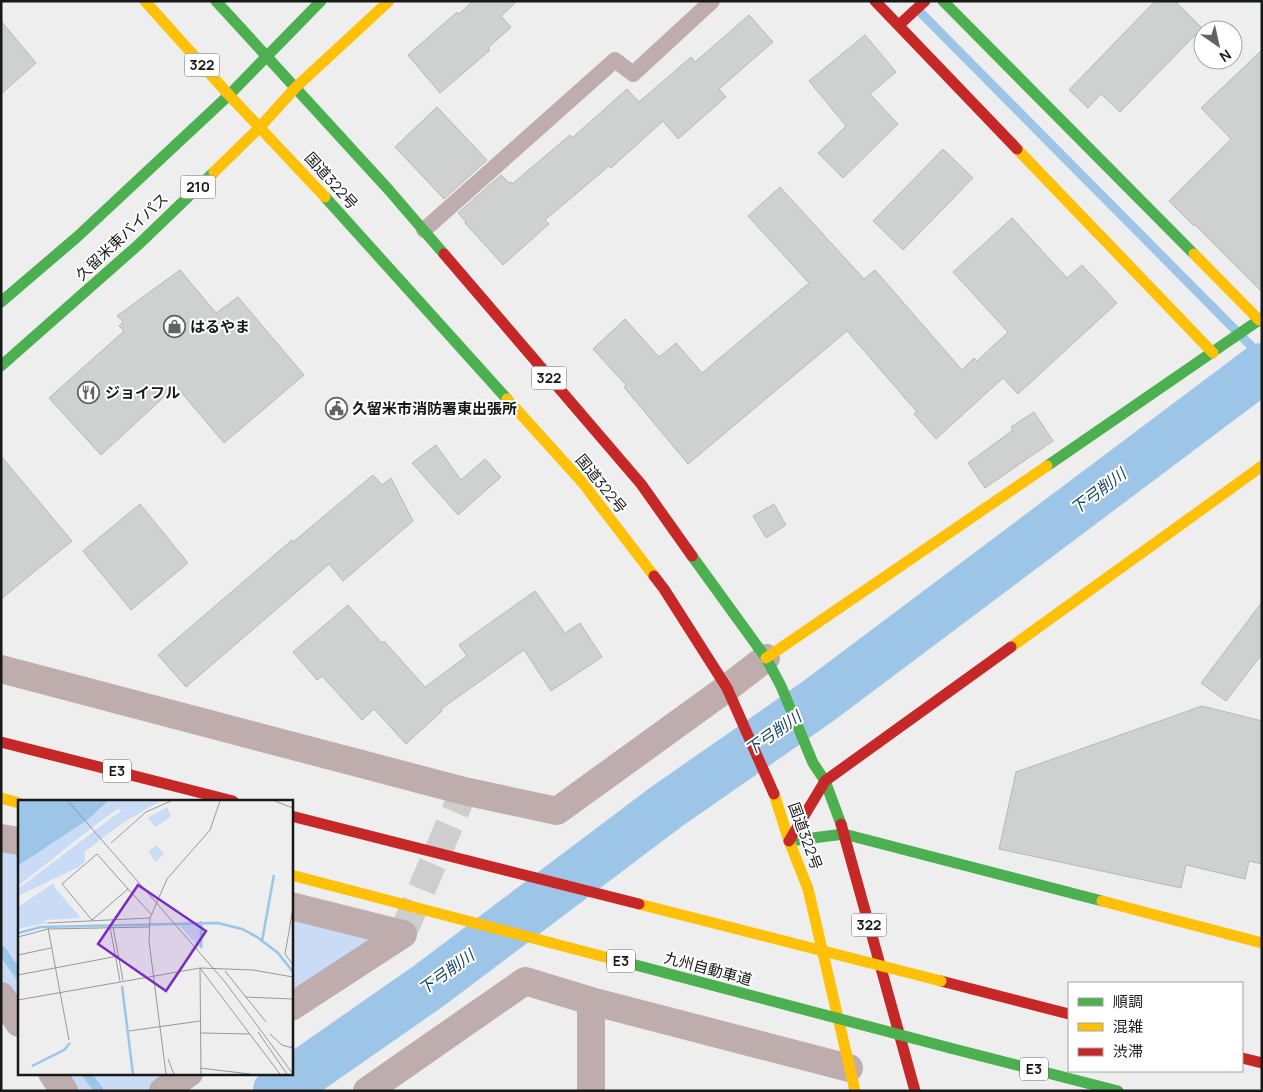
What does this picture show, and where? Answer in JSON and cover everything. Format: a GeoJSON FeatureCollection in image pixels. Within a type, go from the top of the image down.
{"type":"FeatureCollection","features":[{"type":"Feature","properties":{"kind":"main road","name":"国道322号"},"geometry":{"type":"LineString","coordinates":[[145,1],[582,482],[664,589],[727,688],[771,784],[808,889],[852,1080]]}},
{"type":"Feature","properties":{"kind":"main road","name":"国道322号"},"geometry":{"type":"LineString","coordinates":[[216,1],[424,230],[641,484],[766,658],[781,686],[813,763],[825,781],[844,834],[915,1091]]}},
{"type":"Feature","properties":{"kind":"main road","name":"久留米東バイパス"},"geometry":{"type":"LineString","coordinates":[[1,302],[77,237],[229,95],[321,1]]}},
{"type":"Feature","properties":{"kind":"main road","name":"久留米東バイパス"},"geometry":{"type":"LineString","coordinates":[[1,366],[138,245],[260,127],[296,87],[389,1]]}},
{"type":"Feature","properties":{"kind":"main road"},"geometry":{"type":"LineString","coordinates":[[875,1],[1213,353]]}},
{"type":"Feature","properties":{"kind":"main road"},"geometry":{"type":"LineString","coordinates":[[899,25],[925,1]]}},
{"type":"Feature","properties":{"kind":"main road"},"geometry":{"type":"LineString","coordinates":[[766,658],[1260,319],[943,1]]}},
{"type":"Feature","properties":{"kind":"main road"},"geometry":{"type":"LineString","coordinates":[[790,841],[825,781],[1262,466]]}},
{"type":"Feature","properties":{"kind":"main road","name":"E3"},"geometry":{"type":"LineString","coordinates":[[1,742],[229,800]]}},
{"type":"Feature","properties":{"kind":"main road"},"geometry":{"type":"LineString","coordinates":[[1,798],[18,803]]}},
{"type":"Feature","properties":{"kind":"main road"},"geometry":{"type":"LineString","coordinates":[[292,816],[1068,1014]]}},
{"type":"Feature","properties":{"kind":"main road"},"geometry":{"type":"LineString","coordinates":[[790,841],[844,834],[1262,943]]}},
{"type":"Feature","properties":{"kind":"main road","name":"九州自動車道"},"geometry":{"type":"LineString","coordinates":[[292,875],[1118,1091]]}},
{"type":"Feature","properties":{"kind":"main road"},"geometry":{"type":"LineString","coordinates":[[1243,1058],[1262,1063]]}},
{"type":"Feature","properties":{"kind":"street"},"geometry":{"type":"LineString","coordinates":[[1,668],[464,792],[557,811],[766,658]]}},
{"type":"Feature","properties":{"kind":"street"},"geometry":{"type":"LineString","coordinates":[[1,838],[18,841]]}},
{"type":"Feature","properties":{"kind":"street"},"geometry":{"type":"LineString","coordinates":[[292,906],[403,934],[292,1006]]}},
{"type":"Feature","properties":{"kind":"street"},"geometry":{"type":"LineString","coordinates":[[367,1091],[525,981],[852,1080]]}},
{"type":"Feature","properties":{"kind":"street"},"geometry":{"type":"LineString","coordinates":[[1,996],[18,1022]]}},
{"type":"Feature","properties":{"kind":"street"},"geometry":{"type":"LineString","coordinates":[[592,1000],[592,1091]]}},
{"type":"Feature","properties":{"kind":"street"},"geometry":{"type":"LineString","coordinates":[[53,1074],[64,1091]]}},
{"type":"Feature","properties":{"kind":"street"},"geometry":{"type":"LineString","coordinates":[[163,1091],[188,1074]]}},
{"type":"Feature","properties":{"kind":"lane"},"geometry":{"type":"LineString","coordinates":[[424,230],[615,60],[633,74],[712,1]]}},
{"type":"Feature","properties":{"kind":"shaded area"},"geometry":{"type":"Polygon","coordinates":[[[1,838],[18,842],[18,1022],[1,996],[1,838]]]}},
{"type":"Feature","properties":{"kind":"shaded area"},"geometry":{"type":"Polygon","coordinates":[[[292,907],[403,934],[292,1006],[292,907]]]}},
{"type":"Feature","properties":{"kind":"shaded area"},"geometry":{"type":"Polygon","coordinates":[[[53,1074],[188,1074],[163,1091],[64,1091],[53,1074]]]}},
{"type":"Feature","properties":{"kind":"building"},"geometry":{"type":"Polygon","coordinates":[[[473,1],[517,1],[501,16],[511,27],[488,48],[490,50],[440,93],[408,55],[457,12],[459,14],[473,1]]]}},
{"type":"Feature","properties":{"kind":"building"},"geometry":{"type":"Polygon","coordinates":[[[1155,1],[1175,1],[1194,20],[1193,37],[1120,112],[1101,94],[1088,108],[1069,90],[1155,1]]]}},
{"type":"Feature","properties":{"kind":"building"},"geometry":{"type":"Polygon","coordinates":[[[749,15],[773,42],[719,89],[726,97],[678,139],[663,121],[611,168],[609,166],[545,220],[549,224],[503,265],[465,223],[458,213],[501,175],[512,184],[570,135],[572,138],[627,89],[639,102],[691,57],[695,62],[749,15]]]}},
{"type":"Feature","properties":{"kind":"building"},"geometry":{"type":"Polygon","coordinates":[[[1,21],[36,63],[1,94],[1,21]]]}},
{"type":"Feature","properties":{"kind":"building"},"geometry":{"type":"Polygon","coordinates":[[[865,35],[896,72],[870,94],[898,124],[843,178],[818,153],[846,126],[809,81],[865,35]]]}},
{"type":"Feature","properties":{"kind":"building"},"geometry":{"type":"Polygon","coordinates":[[[1262,50],[1262,292],[1169,201],[1231,139],[1201,108],[1262,50]]]}},
{"type":"Feature","properties":{"kind":"building"},"geometry":{"type":"Polygon","coordinates":[[[437,107],[487,160],[444,199],[395,147],[437,107]]]}},
{"type":"Feature","properties":{"kind":"building"},"geometry":{"type":"Polygon","coordinates":[[[943,149],[973,178],[903,250],[873,221],[943,149]]]}},
{"type":"Feature","properties":{"kind":"building"},"geometry":{"type":"Polygon","coordinates":[[[780,187],[864,279],[875,270],[962,370],[974,358],[977,361],[1008,332],[953,272],[1012,218],[1067,278],[1082,265],[1117,303],[1018,394],[1003,378],[936,439],[914,414],[917,412],[847,331],[688,464],[624,387],[626,385],[593,349],[625,319],[659,357],[676,343],[702,373],[809,283],[748,216],[780,187]]]}},
{"type":"Feature","properties":{"kind":"building"},"geometry":{"type":"Polygon","coordinates":[[[180,270],[216,313],[238,297],[304,375],[224,443],[176,386],[101,455],[49,398],[124,331],[119,326],[123,322],[117,316],[180,270]]]}},
{"type":"Feature","properties":{"kind":"building"},"geometry":{"type":"Polygon","coordinates":[[[1034,412],[1053,441],[985,488],[968,463],[1013,430],[1011,427],[1034,412]]]}},
{"type":"Feature","properties":{"kind":"building"},"geometry":{"type":"Polygon","coordinates":[[[436,445],[461,480],[485,459],[501,477],[458,515],[412,463],[436,445]]]}},
{"type":"Feature","properties":{"kind":"building"},"geometry":{"type":"Polygon","coordinates":[[[1,456],[72,541],[1,599],[1,456]]]}},
{"type":"Feature","properties":{"kind":"building"},"geometry":{"type":"Polygon","coordinates":[[[373,475],[382,485],[391,478],[413,521],[343,581],[329,564],[186,687],[158,655],[292,540],[293,542],[373,475]]]}},
{"type":"Feature","properties":{"kind":"building"},"geometry":{"type":"Polygon","coordinates":[[[140,504],[188,563],[131,610],[83,551],[140,504]]]}},
{"type":"Feature","properties":{"kind":"building"},"geometry":{"type":"Polygon","coordinates":[[[774,504],[786,525],[766,538],[753,516],[774,504]]]}},
{"type":"Feature","properties":{"kind":"building"},"geometry":{"type":"Polygon","coordinates":[[[535,591],[565,633],[580,623],[602,657],[551,691],[524,650],[441,709],[442,711],[406,744],[374,709],[362,720],[322,676],[317,680],[293,652],[348,605],[382,643],[384,641],[425,687],[467,656],[459,645],[535,591]]]}},
{"type":"Feature","properties":{"kind":"building"},"geometry":{"type":"Polygon","coordinates":[[[1262,602],[1262,654],[1226,701],[1201,683],[1262,602]]]}},
{"type":"Feature","properties":{"kind":"building"},"geometry":{"type":"Polygon","coordinates":[[[1202,706],[1262,721],[1262,864],[1249,861],[1245,879],[1186,865],[1181,888],[999,849],[1016,772],[1202,706]]]}},
{"type":"Feature","properties":{"kind":"waterway"},"geometry":{"type":"LineString","coordinates":[[918,10],[1262,357]]}},
{"type":"Feature","properties":{"kind":"waterway","name":"下弓削川"},"geometry":{"type":"LineString","coordinates":[[278,1091],[430,985],[666,807],[817,702],[1262,368]]}},
{"type":"Feature","properties":{"kind":"waterway"},"geometry":{"type":"LineString","coordinates":[[1,950],[18,974]]}},
{"type":"Feature","properties":{"kind":"waterway"},"geometry":{"type":"LineString","coordinates":[[87,1074],[99,1091]]}},
{"type":"Feature","properties":{"kind":"tunnel"},"geometry":{"type":"LineString","coordinates":[[405,928],[464,791]]}},
{"type":"Feature","properties":{"kind":"traffic: fast"},"geometry":{"type":"LineString","coordinates":[[216,1],[388,189],[444,254]]}},
{"type":"Feature","properties":{"kind":"traffic: fast"},"geometry":{"type":"LineString","coordinates":[[1,302],[77,237],[229,95],[321,1]]}},
{"type":"Feature","properties":{"kind":"traffic: fast"},"geometry":{"type":"LineString","coordinates":[[943,1],[1194,254]]}},
{"type":"Feature","properties":{"kind":"traffic: fast"},"geometry":{"type":"LineString","coordinates":[[1,366],[138,245],[214,172]]}},
{"type":"Feature","properties":{"kind":"traffic: fast"},"geometry":{"type":"LineString","coordinates":[[325,197],[507,399]]}},
{"type":"Feature","properties":{"kind":"traffic: fast"},"geometry":{"type":"LineString","coordinates":[[1047,466],[1262,318]]}},
{"type":"Feature","properties":{"kind":"traffic: fast"},"geometry":{"type":"LineString","coordinates":[[692,556],[766,658],[781,686],[813,763],[825,781],[841,824]]}},
{"type":"Feature","properties":{"kind":"traffic: fast"},"geometry":{"type":"LineString","coordinates":[[789,841],[844,834],[1102,901]]}},
{"type":"Feature","properties":{"kind":"traffic: fast"},"geometry":{"type":"LineString","coordinates":[[628,963],[950,1048]]}},
{"type":"Feature","properties":{"kind":"traffic: fast"},"geometry":{"type":"LineString","coordinates":[[950,1048],[1118,1091]]}},
{"type":"Feature","properties":{"kind":"traffic: slow"},"geometry":{"type":"LineString","coordinates":[[145,1],[229,95],[325,197]]}},
{"type":"Feature","properties":{"kind":"traffic: slow"},"geometry":{"type":"LineString","coordinates":[[214,172],[260,127],[296,87],[389,1]]}},
{"type":"Feature","properties":{"kind":"traffic: slow"},"geometry":{"type":"LineString","coordinates":[[1017,149],[1213,353]]}},
{"type":"Feature","properties":{"kind":"traffic: slow"},"geometry":{"type":"LineString","coordinates":[[1194,254],[1259,320]]}},
{"type":"Feature","properties":{"kind":"traffic: slow"},"geometry":{"type":"LineString","coordinates":[[507,399],[582,482],[654,576]]}},
{"type":"Feature","properties":{"kind":"traffic: slow"},"geometry":{"type":"LineString","coordinates":[[766,658],[1047,466]]}},
{"type":"Feature","properties":{"kind":"traffic: slow"},"geometry":{"type":"LineString","coordinates":[[1011,647],[1262,466]]}},
{"type":"Feature","properties":{"kind":"traffic: slow"},"geometry":{"type":"LineString","coordinates":[[774,794],[789,841],[808,889],[855,1091]]}},
{"type":"Feature","properties":{"kind":"traffic: slow"},"geometry":{"type":"LineString","coordinates":[[1,798],[18,803]]}},
{"type":"Feature","properties":{"kind":"traffic: slow"},"geometry":{"type":"LineString","coordinates":[[292,875],[628,963]]}},
{"type":"Feature","properties":{"kind":"traffic: slow"},"geometry":{"type":"LineString","coordinates":[[1102,901],[1262,943]]}},
{"type":"Feature","properties":{"kind":"traffic: slow"},"geometry":{"type":"LineString","coordinates":[[639,904],[941,981]]}},
{"type":"Feature","properties":{"kind":"traffic: jam"},"geometry":{"type":"LineString","coordinates":[[875,1],[1017,149]]}},
{"type":"Feature","properties":{"kind":"traffic: jam"},"geometry":{"type":"LineString","coordinates":[[899,25],[925,1]]}},
{"type":"Feature","properties":{"kind":"traffic: jam"},"geometry":{"type":"LineString","coordinates":[[444,254],[641,484],[692,556]]}},
{"type":"Feature","properties":{"kind":"traffic: jam"},"geometry":{"type":"LineString","coordinates":[[654,576],[727,688],[774,794]]}},
{"type":"Feature","properties":{"kind":"traffic: jam"},"geometry":{"type":"LineString","coordinates":[[789,841],[825,781],[1011,647]]}},
{"type":"Feature","properties":{"kind":"traffic: jam"},"geometry":{"type":"LineString","coordinates":[[1,742],[229,800]]}},
{"type":"Feature","properties":{"kind":"traffic: jam"},"geometry":{"type":"LineString","coordinates":[[292,816],[639,904]]}},
{"type":"Feature","properties":{"kind":"traffic: jam"},"geometry":{"type":"LineString","coordinates":[[841,824],[915,1091]]}},
{"type":"Feature","properties":{"kind":"traffic: jam"},"geometry":{"type":"LineString","coordinates":[[941,981],[1068,1014]]}},
{"type":"Feature","properties":{"kind":"traffic: jam"},"geometry":{"type":"LineString","coordinates":[[1243,1058],[1262,1063]]}},
{"type":"Feature","properties":{"kind":"place","name":"はるやま"},"geometry":{"type":"Point","coordinates":[174,327]}},
{"type":"Feature","properties":{"kind":"place","name":"ジョイフル"},"geometry":{"type":"Point","coordinates":[89,393]}},
{"type":"Feature","properties":{"kind":"place","name":"久留米市消防署東出張所"},"geometry":{"type":"Point","coordinates":[336,409]}}]}
